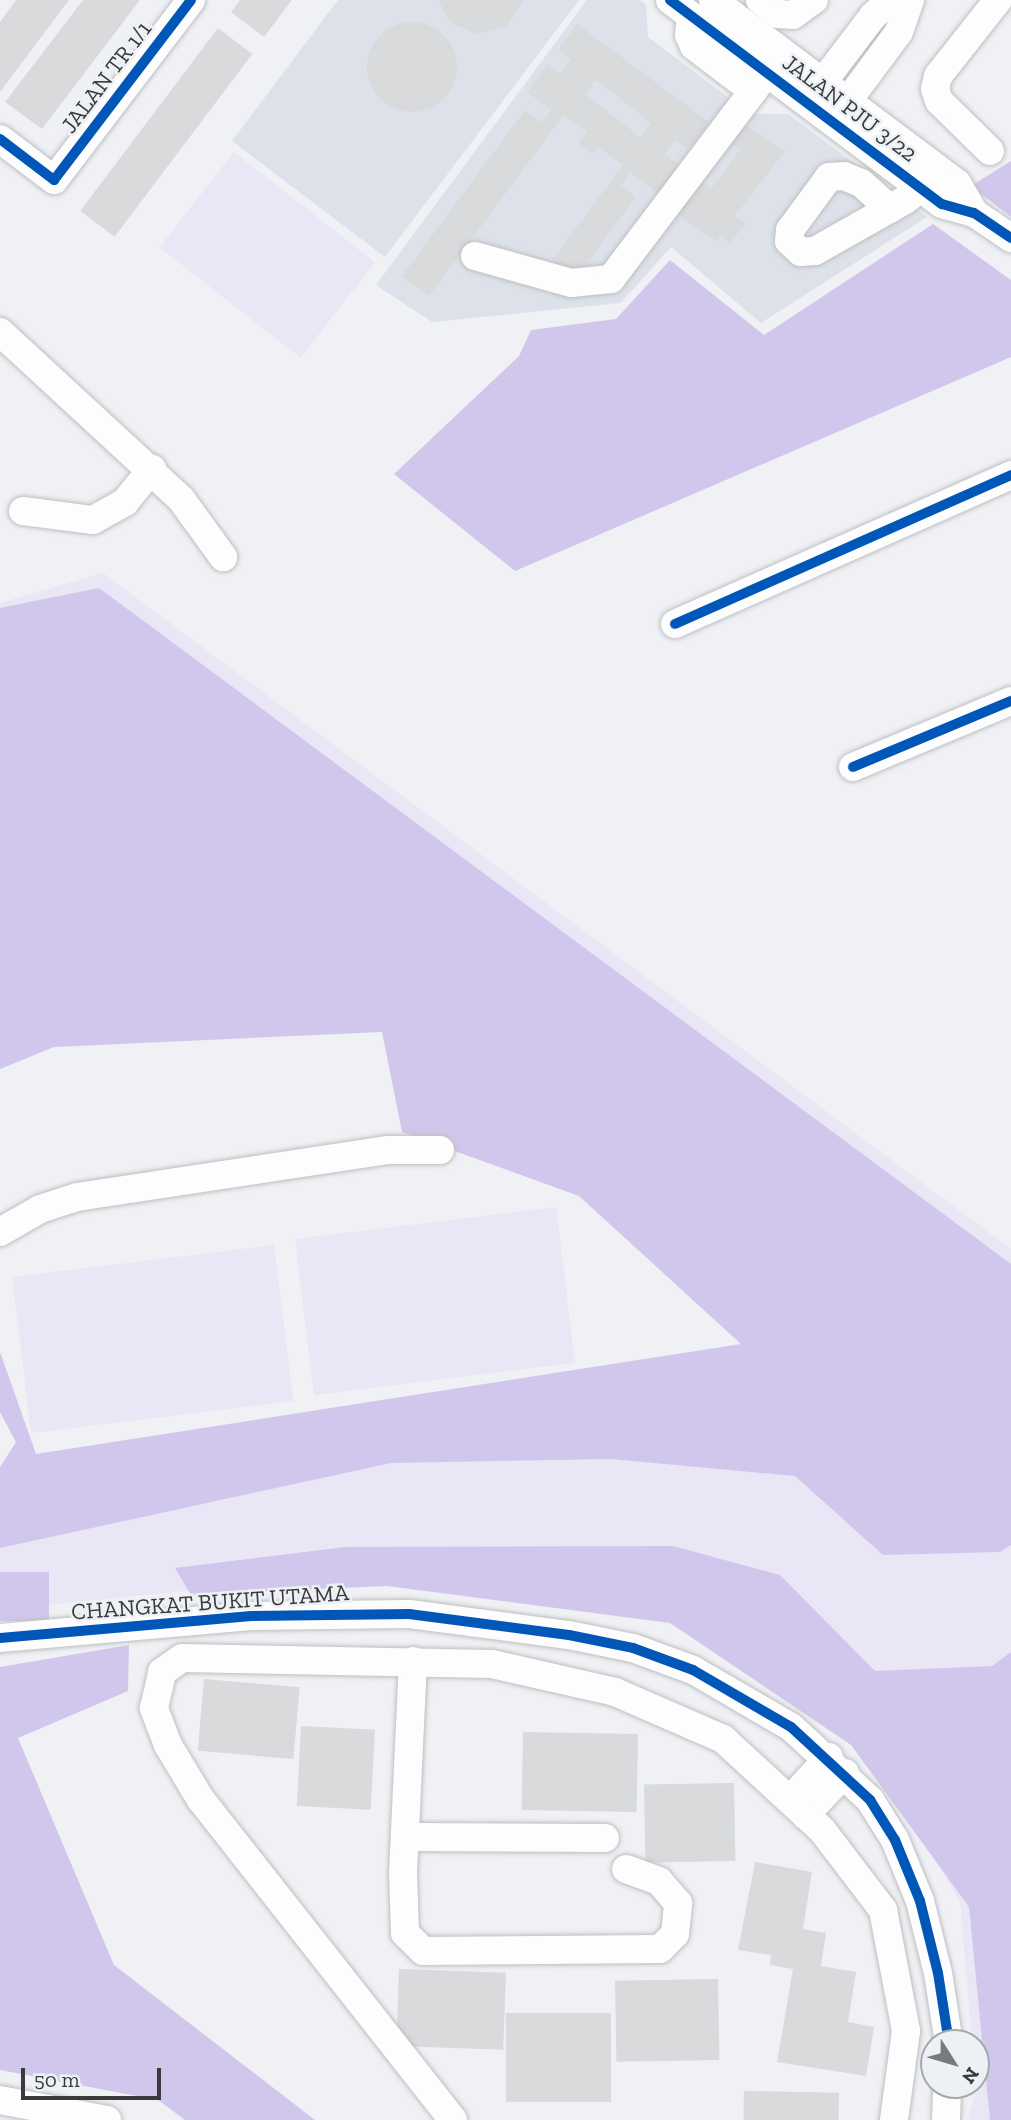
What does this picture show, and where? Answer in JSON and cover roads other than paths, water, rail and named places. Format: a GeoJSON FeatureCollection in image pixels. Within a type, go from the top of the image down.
{"type":"FeatureCollection","features":[{"type":"Feature","properties":{"kind":"street","name":"JALAN TR 1/1"},"geometry":{"type":"LineString","coordinates":[[0,139],[54,180],[191,0]]}},
{"type":"Feature","properties":{"kind":"street"},"geometry":{"type":"LineString","coordinates":[[760,0],[778,14],[793,15],[814,0]]}},
{"type":"Feature","properties":{"kind":"street"},"geometry":{"type":"LineString","coordinates":[[807,103],[873,16],[891,0]]}},
{"type":"Feature","properties":{"kind":"street"},"geometry":{"type":"LineString","coordinates":[[841,111],[899,32],[910,0]]}},
{"type":"Feature","properties":{"kind":"street"},"geometry":{"type":"LineString","coordinates":[[990,151],[939,101],[935,89],[938,76],[998,0]]}},
{"type":"Feature","properties":{"kind":"street","name":"JALAN PJU 3/22"},"geometry":{"type":"LineString","coordinates":[[692,5],[824,81],[841,111],[921,188],[942,204],[974,213],[1011,238]]}},
{"type":"Feature","properties":{"kind":"street","name":"JALAN PJU 3/22"},"geometry":{"type":"LineString","coordinates":[[692,5],[760,82],[807,103],[841,111],[957,183],[974,213]]}},
{"type":"Feature","properties":{"kind":"street"},"geometry":{"type":"LineString","coordinates":[[475,256],[570,283],[611,279],[760,82]]}},
{"type":"Feature","properties":{"kind":"street"},"geometry":{"type":"LineString","coordinates":[[890,209],[921,188]]}},
{"type":"Feature","properties":{"kind":"street"},"geometry":{"type":"LineString","coordinates":[[0,332],[152,469],[181,499],[223,557]]}},
{"type":"Feature","properties":{"kind":"street"},"geometry":{"type":"LineString","coordinates":[[23,511],[93,520],[125,502],[152,469]]}},
{"type":"Feature","properties":{"kind":"street"},"geometry":{"type":"LineString","coordinates":[[675,624],[1011,475]]}},
{"type":"Feature","properties":{"kind":"street"},"geometry":{"type":"LineString","coordinates":[[853,766],[1011,701]]}},
{"type":"Feature","properties":{"kind":"street"},"geometry":{"type":"LineString","coordinates":[[0,1232],[40,1209],[77,1197],[388,1150],[440,1150]]}},
{"type":"Feature","properties":{"kind":"street","name":"CHANGKAT BUKIT UTAMA"},"geometry":{"type":"LineString","coordinates":[[0,1638],[333,1612],[409,1614],[569,1635],[633,1648],[693,1670],[791,1727],[837,1765],[895,1839],[920,1901],[945,2029]]}},
{"type":"Feature","properties":{"kind":"street"},"geometry":{"type":"LineString","coordinates":[[453,2120],[201,1800],[169,1745],[154,1708],[162,1672],[182,1658],[492,1664],[615,1692],[723,1739],[797,1808],[883,1910],[906,2031],[894,2120]]}},
{"type":"Feature","properties":{"kind":"street"},"geometry":{"type":"LineString","coordinates":[[413,1661],[405,1837],[405,1933],[423,1951],[660,1949],[676,1934],[678,1903],[659,1881],[626,1869]]}},
{"type":"Feature","properties":{"kind":"street"},"geometry":{"type":"LineString","coordinates":[[797,1808],[837,1765]]}},
{"type":"Feature","properties":{"kind":"street"},"geometry":{"type":"LineString","coordinates":[[405,1837],[605,1838]]}},
{"type":"Feature","properties":{"kind":"street"},"geometry":{"type":"LineString","coordinates":[[946,2120],[947,2099]]}},
{"type":"Feature","properties":{"kind":"street"},"geometry":{"type":"LineString","coordinates":[[0,2100],[107,2120]]}}]}
